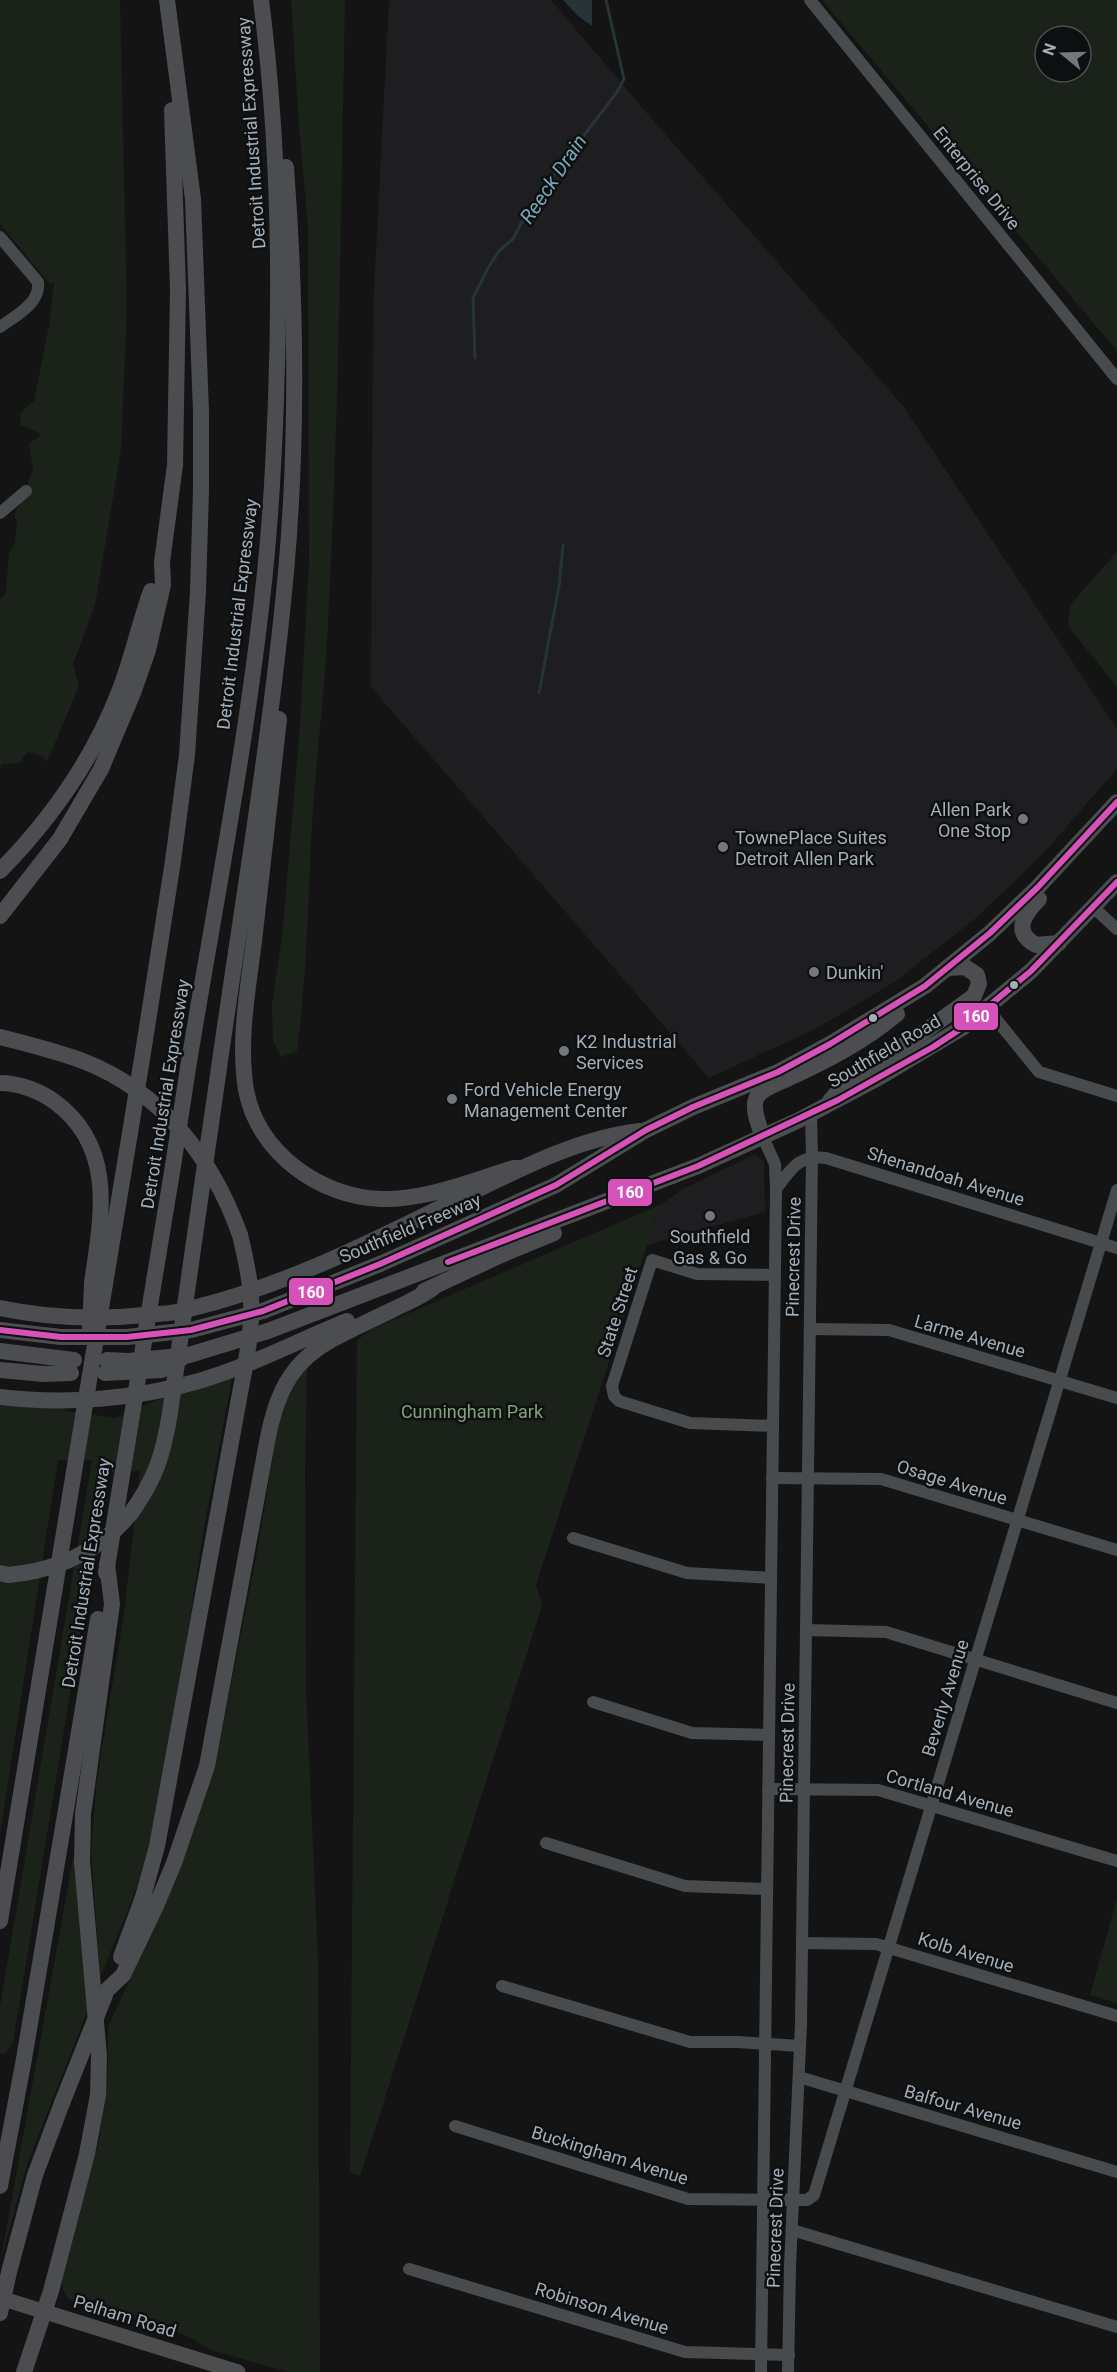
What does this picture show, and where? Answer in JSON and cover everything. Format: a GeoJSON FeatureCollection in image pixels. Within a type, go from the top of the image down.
{"type":"FeatureCollection","features":[{"type":"Feature","properties":{"kind":"highway","name":"Detroit Industrial Expressway"},"geometry":{"type":"LineString","coordinates":[[0,2186],[36,1992],[173,1166],[246,713],[265,572],[273,468],[279,326],[278,220],[270,78],[261,0]]}},
{"type":"Feature","properties":{"kind":"highway","name":"Detroit Industrial Expressway"},"geometry":{"type":"LineString","coordinates":[[0,1921],[83,1417],[101,1370],[98,1284],[130,1132],[173,861],[187,754],[197,602],[201,412],[193,199],[168,7]]}},
{"type":"Feature","properties":{"kind":"highway"},"geometry":{"type":"LineString","coordinates":[[0,916],[60,839],[96,778],[118,733],[148,651],[163,585],[162,562],[175,465],[178,289],[168,7]]}},
{"type":"Feature","properties":{"kind":"highway"},"geometry":{"type":"LineString","coordinates":[[0,1573],[8,1575],[53,1567],[67,1562],[98,1545],[120,1526],[156,1473],[170,1413],[273,690],[286,569],[292,477],[294,371],[290,218],[283,126],[270,78]]}},
{"type":"Feature","properties":{"kind":"highway"},"geometry":{"type":"LineString","coordinates":[[0,872],[61,800],[102,733],[134,651],[149,597],[162,562]]}},
{"type":"Feature","properties":{"kind":"highway"},"geometry":{"type":"LineString","coordinates":[[286,569],[288,613],[279,719],[244,1037],[247,1092],[253,1111],[269,1139],[291,1165],[329,1188],[355,1196],[383,1199],[408,1197],[513,1168],[522,1168]]}},
{"type":"Feature","properties":{"kind":"highway"},"geometry":{"type":"LineString","coordinates":[[1059,943],[1045,946],[1029,941],[1022,928],[1023,919],[1033,905],[1085,850],[1117,803]]}},
{"type":"Feature","properties":{"kind":"highway","name":"Southfield Road"},"geometry":{"type":"LineString","coordinates":[[710,1100],[798,1061],[840,1039],[909,996],[990,933],[1038,887],[1117,803]]}},
{"type":"Feature","properties":{"kind":"highway","name":"Southfield Road"},"geometry":{"type":"LineString","coordinates":[[698,1166],[818,1110],[933,1047],[987,1008],[1031,971],[1117,882]]}},
{"type":"Feature","properties":{"kind":"highway"},"geometry":{"type":"LineString","coordinates":[[818,1110],[848,1080],[924,1032],[974,996],[979,984],[974,971],[960,966],[947,968]]}},
{"type":"Feature","properties":{"kind":"highway"},"geometry":{"type":"LineString","coordinates":[[762,1135],[755,1105],[763,1091],[824,1062],[874,1034],[898,1013],[909,996]]}},
{"type":"Feature","properties":{"kind":"highway"},"geometry":{"type":"LineString","coordinates":[[0,1037],[83,1062],[112,1075],[142,1093],[166,1113],[194,1145],[221,1186],[240,1234],[248,1266],[251,1299],[247,1352],[157,1846],[143,1897],[39,2164],[0,2313]]}},
{"type":"Feature","properties":{"kind":"highway"},"geometry":{"type":"LineString","coordinates":[[0,1083],[28,1088],[49,1097],[69,1112],[92,1146],[99,1171],[101,1195],[98,1284]]}},
{"type":"Feature","properties":{"kind":"highway","name":"Southfield Freeway"},"geometry":{"type":"LineString","coordinates":[[0,1330],[61,1337],[127,1337],[191,1330],[263,1311],[380,1264],[556,1185],[646,1130],[710,1100]]}},
{"type":"Feature","properties":{"kind":"highway"},"geometry":{"type":"LineString","coordinates":[[0,1308],[76,1318],[176,1312],[238,1295],[294,1274],[412,1222],[522,1168],[612,1134],[646,1130]]}},
{"type":"Feature","properties":{"kind":"highway"},"geometry":{"type":"LineString","coordinates":[[0,1396],[25,1400],[62,1400],[123,1396],[199,1381],[433,1288],[501,1255],[684,1180],[698,1166]]}},
{"type":"Feature","properties":{"kind":"highway"},"geometry":{"type":"LineString","coordinates":[[101,1370],[162,1370],[189,1355],[268,1331],[698,1166]]}},
{"type":"Feature","properties":{"kind":"highway"},"geometry":{"type":"LineString","coordinates":[[106,1993],[123,1975],[156,1906],[174,1863],[207,1766],[271,1419],[279,1393],[293,1370],[311,1353],[329,1341],[433,1288]]}},
{"type":"Feature","properties":{"kind":"highway"},"geometry":{"type":"LineString","coordinates":[[0,1299],[56,1310],[79,1311],[131,1311],[195,1306]]}},
{"type":"Feature","properties":{"kind":"highway"},"geometry":{"type":"LineString","coordinates":[[0,1351],[72,1366],[44,1374],[0,1370]]}},
{"type":"Feature","properties":{"kind":"highway"},"geometry":{"type":"LineString","coordinates":[[24,2372],[51,2291],[87,2154],[98,2095],[99,2056],[82,1852],[83,1814],[112,1604],[107,1564]]}},
{"type":"Feature","properties":{"kind":"main road","name":"Pelham Road"},"geometry":{"type":"LineString","coordinates":[[0,2298],[238,2372]]}},
{"type":"Feature","properties":{"kind":"street","name":"Enterprise Drive"},"geometry":{"type":"LineString","coordinates":[[810,0],[1117,379]]}},
{"type":"Feature","properties":{"kind":"street"},"geometry":{"type":"LineString","coordinates":[[0,237],[38,282],[38,292],[34,300],[0,327]]}},
{"type":"Feature","properties":{"kind":"street"},"geometry":{"type":"LineString","coordinates":[[0,513],[26,491]]}},
{"type":"Feature","properties":{"kind":"street"},"geometry":{"type":"LineString","coordinates":[[1094,908],[1117,929]]}},
{"type":"Feature","properties":{"kind":"street"},"geometry":{"type":"LineString","coordinates":[[987,1008],[1039,1072],[1117,1096]]}},
{"type":"Feature","properties":{"kind":"street","name":"Pinecrest Drive"},"geometry":{"type":"LineString","coordinates":[[788,2372],[800,2046],[812,1156],[818,1110]]}},
{"type":"Feature","properties":{"kind":"street","name":"Pinecrest Drive"},"geometry":{"type":"LineString","coordinates":[[760,2372],[776,1189],[775,1164],[762,1135]]}},
{"type":"Feature","properties":{"kind":"street"},"geometry":{"type":"LineString","coordinates":[[776,1189],[793,1167],[812,1156]]}},
{"type":"Feature","properties":{"kind":"street","name":"Shenandoah Avenue"},"geometry":{"type":"LineString","coordinates":[[812,1156],[838,1161],[1117,1248]]}},
{"type":"Feature","properties":{"kind":"street","name":"Beverly Avenue"},"geometry":{"type":"LineString","coordinates":[[794,2200],[807,2200],[814,2195],[1117,1190]]}},
{"type":"Feature","properties":{"kind":"street","name":"State Street"},"geometry":{"type":"LineString","coordinates":[[772,1426],[690,1423],[619,1401],[613,1392],[616,1375],[652,1260],[698,1274],[774,1275]]}},
{"type":"Feature","properties":{"kind":"street","name":"Larme Avenue"},"geometry":{"type":"LineString","coordinates":[[810,1329],[889,1330],[1117,1398]]}},
{"type":"Feature","properties":{"kind":"street","name":"Osage Avenue"},"geometry":{"type":"LineString","coordinates":[[772,1479],[880,1479],[1117,1551]]}},
{"type":"Feature","properties":{"kind":"street"},"geometry":{"type":"LineString","coordinates":[[573,1538],[687,1573],[771,1578]]}},
{"type":"Feature","properties":{"kind":"street"},"geometry":{"type":"LineString","coordinates":[[806,1630],[886,1632],[1117,1703]]}},
{"type":"Feature","properties":{"kind":"street"},"geometry":{"type":"LineString","coordinates":[[593,1702],[693,1733],[769,1735]]}},
{"type":"Feature","properties":{"kind":"street","name":"Cortland Avenue"},"geometry":{"type":"LineString","coordinates":[[768,1789],[878,1790],[1117,1861]]}},
{"type":"Feature","properties":{"kind":"street"},"geometry":{"type":"LineString","coordinates":[[546,1843],[685,1886],[767,1889]]}},
{"type":"Feature","properties":{"kind":"street","name":"Kolb Avenue"},"geometry":{"type":"LineString","coordinates":[[802,1943],[876,1944],[1117,2016]]}},
{"type":"Feature","properties":{"kind":"street"},"geometry":{"type":"LineString","coordinates":[[502,1986],[690,2042],[800,2046]]}},
{"type":"Feature","properties":{"kind":"street","name":"Balfour Avenue"},"geometry":{"type":"LineString","coordinates":[[799,2077],[1117,2172]]}},
{"type":"Feature","properties":{"kind":"street","name":"Buckingham Avenue"},"geometry":{"type":"LineString","coordinates":[[455,2126],[688,2199],[794,2200]]}},
{"type":"Feature","properties":{"kind":"street"},"geometry":{"type":"LineString","coordinates":[[792,2230],[1117,2327]]}},
{"type":"Feature","properties":{"kind":"street","name":"Robinson Avenue"},"geometry":{"type":"LineString","coordinates":[[409,2269],[685,2352],[789,2355]]}},
{"type":"Feature","properties":{"kind":"shaded area"},"geometry":{"type":"Polygon","coordinates":[[[389,0],[551,0],[904,407],[1117,729],[1117,769],[1042,855],[976,918],[897,980],[855,1006],[813,1030],[709,1078],[371,687],[373,310],[389,0]]]}},
{"type":"Feature","properties":{"kind":"shaded area"},"geometry":{"type":"Polygon","coordinates":[[[563,0],[592,0],[592,26],[578,16],[563,0]]]}},
{"type":"Feature","properties":{"kind":"shaded area"},"geometry":{"type":"Polygon","coordinates":[[[755,1154],[764,1161],[765,1212],[647,1245],[660,1205],[683,1189],[755,1154]]]}},
{"type":"Feature","properties":{"kind":"green space"},"geometry":{"type":"Polygon","coordinates":[[[0,0],[120,0],[127,308],[121,450],[95,605],[73,664],[79,686],[47,762],[43,756],[28,752],[19,763],[2,764],[0,768],[0,600],[6,592],[9,553],[15,543],[17,523],[14,515],[33,469],[29,444],[42,434],[21,425],[20,413],[34,401],[49,325],[54,282],[50,284],[0,224],[0,0]]]}},
{"type":"Feature","properties":{"kind":"green space"},"geometry":{"type":"Polygon","coordinates":[[[291,0],[345,0],[337,390],[327,649],[297,1051],[281,1057],[273,1040],[272,1004],[282,937],[299,739],[309,563],[308,228],[291,0]]]}},
{"type":"Feature","properties":{"kind":"green space"},"geometry":{"type":"Polygon","coordinates":[[[822,0],[1117,0],[1117,351],[822,0]]]}},
{"type":"Feature","properties":{"kind":"green space"},"geometry":{"type":"Polygon","coordinates":[[[1117,552],[1117,687],[1068,626],[1070,605],[1117,552]]]}},
{"type":"Feature","properties":{"kind":"green space","name":"Cunningham Park"},"geometry":{"type":"Polygon","coordinates":[[[660,1205],[536,1585],[542,1606],[360,2176],[350,2173],[357,1340],[372,1329],[660,1205]]]}},
{"type":"Feature","properties":{"kind":"green space"},"geometry":{"type":"Polygon","coordinates":[[[307,1367],[306,1687],[318,1960],[320,2372],[288,2372],[211,2350],[172,2330],[69,2299],[63,2290],[62,2280],[99,2140],[108,2067],[108,2027],[141,1955],[206,1794],[221,1736],[257,1552],[280,1413],[307,1367]]]}},
{"type":"Feature","properties":{"kind":"green space"},"geometry":{"type":"Polygon","coordinates":[[[223,1379],[232,1379],[151,1836],[137,1887],[100,1978],[91,1850],[97,1778],[124,1614],[140,1471],[108,1473],[13,2043],[6,2053],[0,2053],[0,2007],[92,1460],[58,1460],[0,1834],[0,1403],[61,1407],[66,1411],[115,1418],[157,1400],[223,1379]]]}},
{"type":"Feature","properties":{"kind":"green space"},"geometry":{"type":"Polygon","coordinates":[[[74,1853],[91,2002],[28,2162],[1,2259],[74,1853]]]}},
{"type":"Feature","properties":{"kind":"green space"},"geometry":{"type":"Polygon","coordinates":[[[1117,1899],[1117,2003],[1090,1995],[1117,1899]]]}},
{"type":"Feature","properties":{"kind":"waterway","name":"Reeck Drain"},"geometry":{"type":"LineString","coordinates":[[475,358],[473,298],[488,268],[499,251],[513,239],[531,205],[617,92],[624,79],[606,0]]}},
{"type":"Feature","properties":{"kind":"waterway","name":"Reeck Drain"},"geometry":{"type":"LineString","coordinates":[[539,693],[559,586],[563,545]]}},
{"type":"Feature","properties":{"kind":"transit line","name":"160"},"geometry":{"type":"LineString","coordinates":[[0,1330],[61,1337],[127,1337],[191,1330],[263,1311],[380,1264],[556,1185],[646,1130],[693,1107],[778,1072],[830,1044],[925,986],[990,933],[1038,887],[1117,802]]}},
{"type":"Feature","properties":{"kind":"transit line","name":"160"},"geometry":{"type":"LineString","coordinates":[[448,1262],[698,1166],[838,1100],[933,1047],[962,1028],[1031,971],[1117,882]]}},
{"type":"Feature","properties":{"kind":"place","name":"Allen Park One Stop"},"geometry":{"type":"Point","coordinates":[1023,819]}},
{"type":"Feature","properties":{"kind":"place","name":"TownePlace Suites Detroit Allen Park"},"geometry":{"type":"Point","coordinates":[723,847]}},
{"type":"Feature","properties":{"kind":"place","name":"Dunkin'"},"geometry":{"type":"Point","coordinates":[814,972]}},
{"type":"Feature","properties":{"kind":"place","name":"K2 Industrial Services"},"geometry":{"type":"Point","coordinates":[564,1051]}},
{"type":"Feature","properties":{"kind":"place","name":"Ford Vehicle Energy Management Center"},"geometry":{"type":"Point","coordinates":[452,1099]}},
{"type":"Feature","properties":{"kind":"place","name":"Southfield Gas & Go"},"geometry":{"type":"Point","coordinates":[710,1216]}}]}
